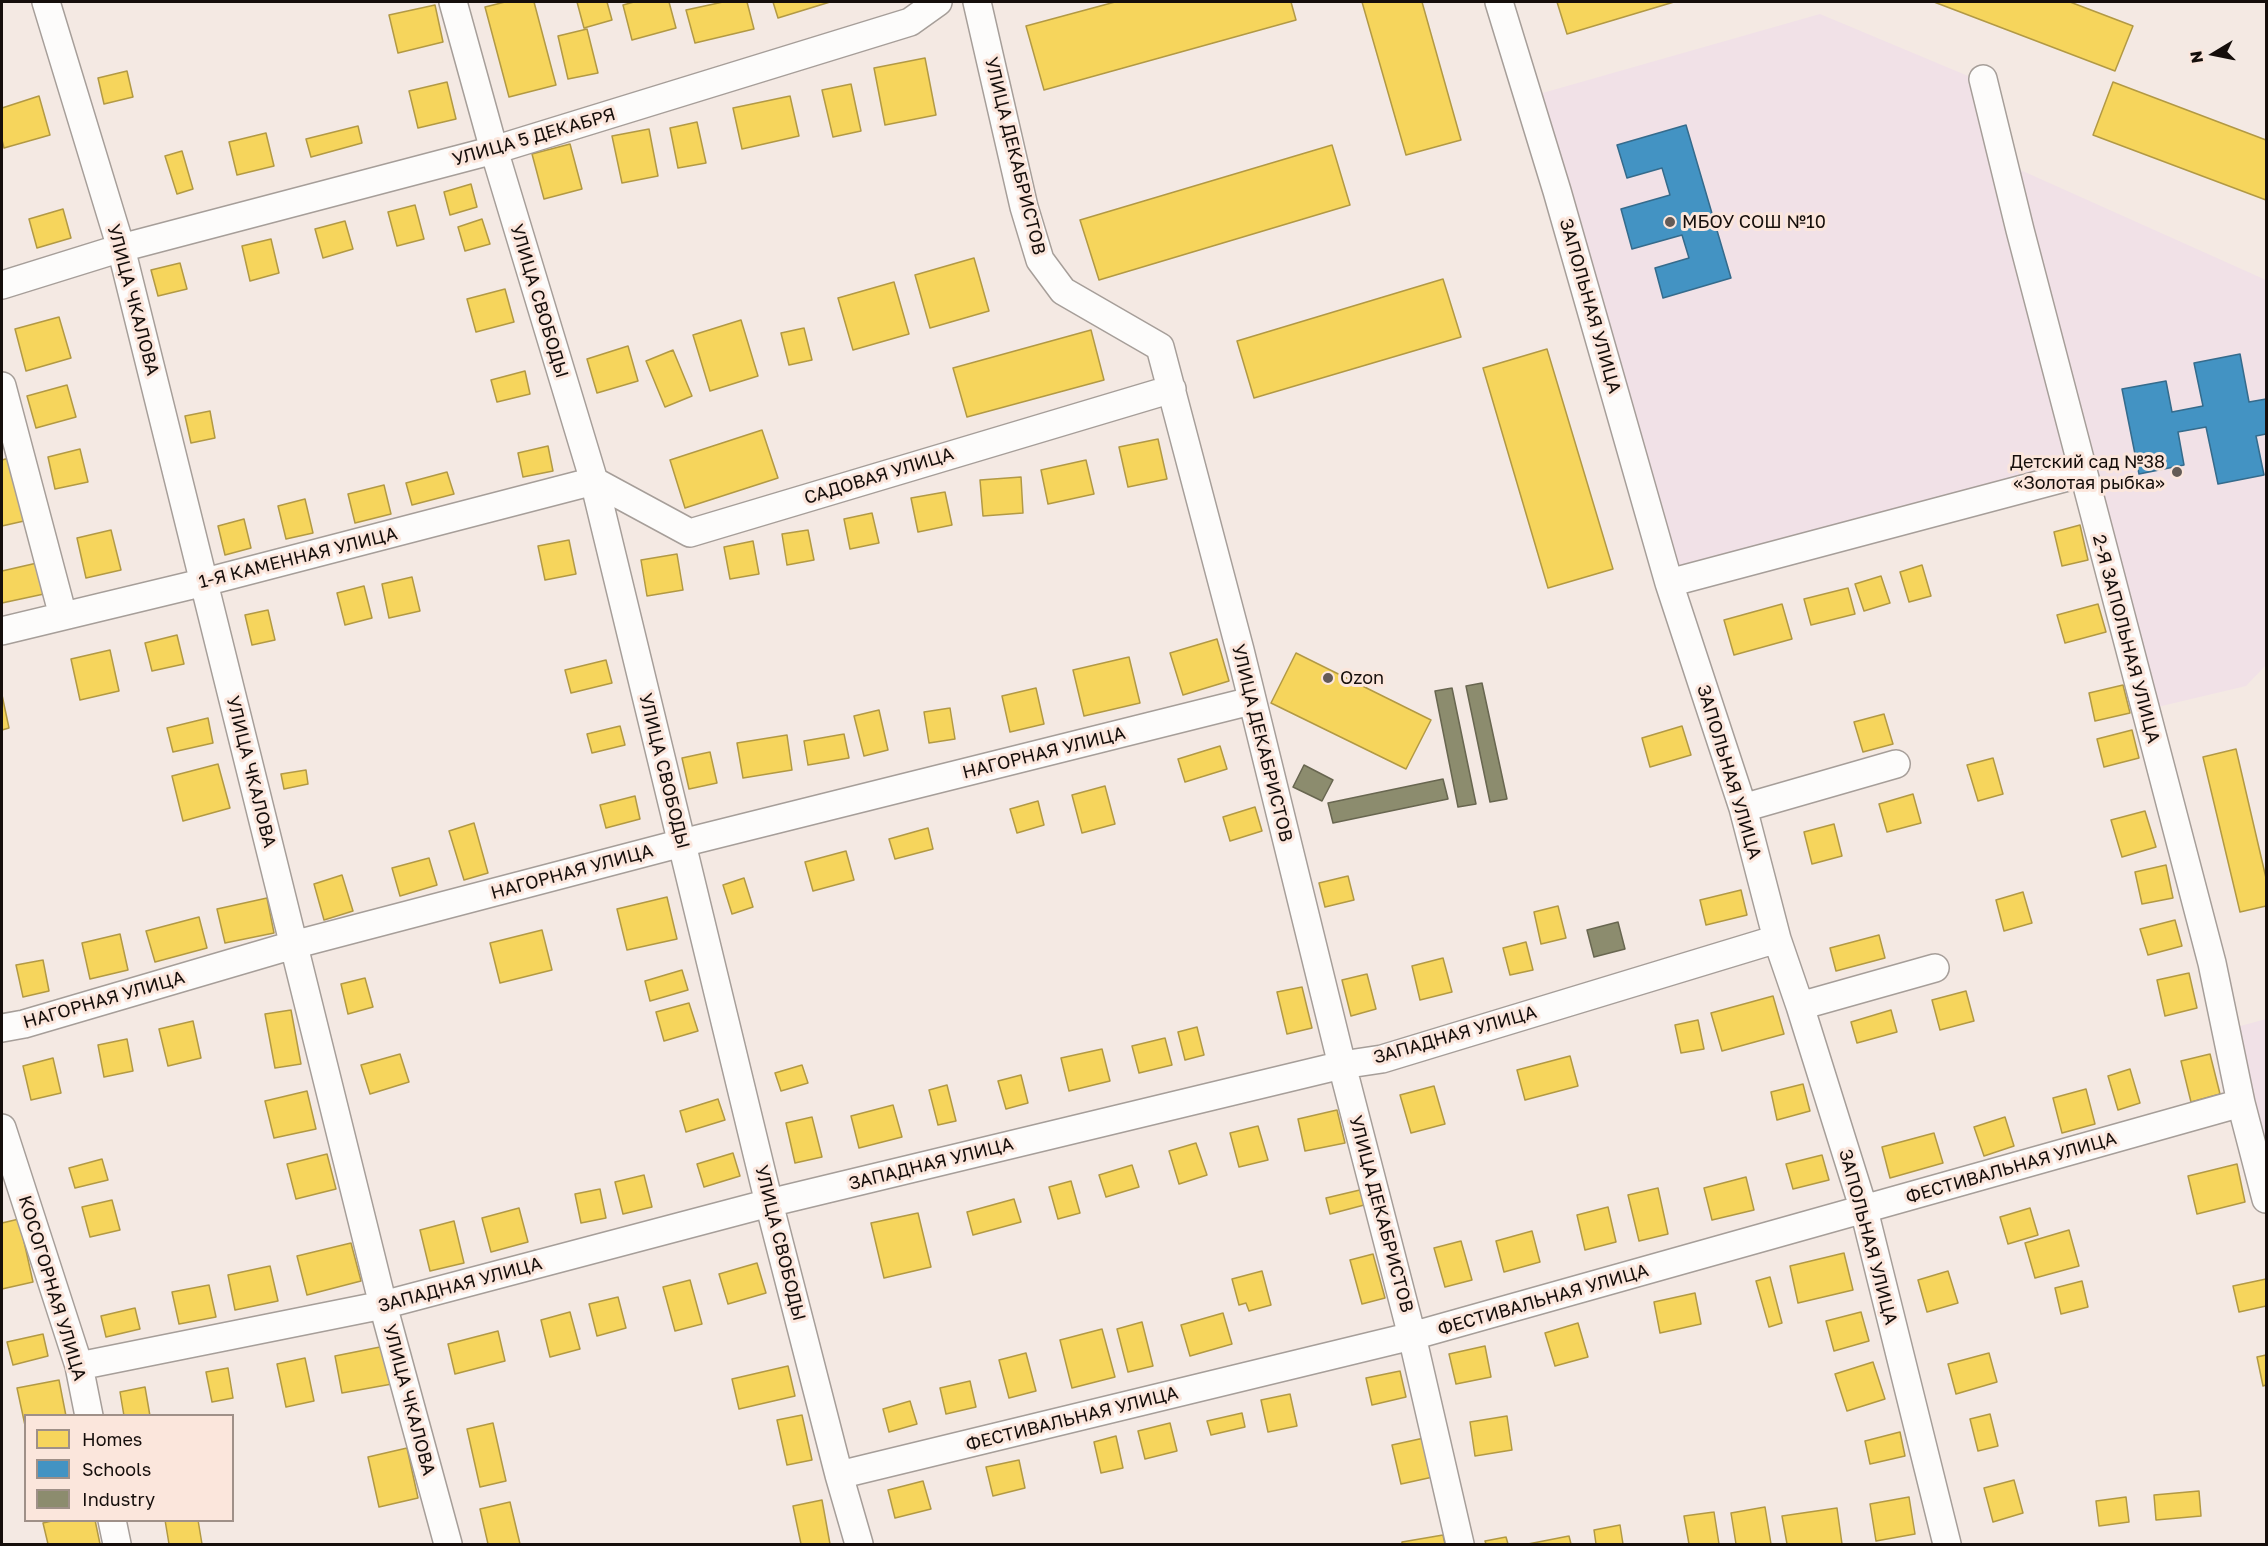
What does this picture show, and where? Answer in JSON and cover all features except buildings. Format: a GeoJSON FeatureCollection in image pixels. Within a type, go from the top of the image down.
{"type":"FeatureCollection","features":[{"type":"Feature","properties":{"kind":"street","name":"УЛИЦА ЧКАЛОВА"},"geometry":{"type":"LineString","coordinates":[[46,2],[121,248],[205,582],[292,945],[383,1305],[448,1545]]}},
{"type":"Feature","properties":{"kind":"street","name":"УЛИЦА СВОБОДЫ"},"geometry":{"type":"LineString","coordinates":[[453,2],[494,150],[594,481],[769,1203],[859,1545]]}},
{"type":"Feature","properties":{"kind":"street","name":"УЛИЦА 5 ДЕКАБРЯ"},"geometry":{"type":"LineString","coordinates":[[2,285],[121,248],[494,150],[910,22],[938,2]]}},
{"type":"Feature","properties":{"kind":"street","name":"УЛИЦА ДЕКАБРИСТОВ"},"geometry":{"type":"LineString","coordinates":[[977,2],[1024,207],[1040,260],[1063,291],[1160,347],[1240,650],[1342,1065],[1412,1336],[1460,1545]]}},
{"type":"Feature","properties":{"kind":"street","name":"ЗАПОЛЬНАЯ УЛИЦА"},"geometry":{"type":"LineString","coordinates":[[1499,2],[1557,191],[1669,584],[1743,808],[1776,939],[1800,1006],[1864,1210],[1947,1545]]}},
{"type":"Feature","properties":{"kind":"street","name":"2-Я ЗАПОЛЬНАЯ УЛИЦА"},"geometry":{"type":"LineString","coordinates":[[1983,79],[2083,473],[2212,963],[2241,1103],[2266,1200]]}},
{"type":"Feature","properties":{"kind":"street"},"geometry":{"type":"LineString","coordinates":[[2,386],[63,616]]}},
{"type":"Feature","properties":{"kind":"street","name":"САДОВАЯ УЛИЦА"},"geometry":{"type":"LineString","coordinates":[[594,481],[690,532],[1172,389]]}},
{"type":"Feature","properties":{"kind":"street"},"geometry":{"type":"LineString","coordinates":[[1669,584],[2083,473]]}},
{"type":"Feature","properties":{"kind":"street","name":"1-Я КАМЕННАЯ УЛИЦА"},"geometry":{"type":"LineString","coordinates":[[2,631],[205,582],[594,481]]}},
{"type":"Feature","properties":{"kind":"street","name":"НАГОРНАЯ УЛИЦА"},"geometry":{"type":"LineString","coordinates":[[2,1028],[24,1024],[292,945],[682,843],[1251,701]]}},
{"type":"Feature","properties":{"kind":"street"},"geometry":{"type":"LineString","coordinates":[[1743,808],[1896,764]]}},
{"type":"Feature","properties":{"kind":"street","name":"ЗАПАДНАЯ УЛИЦА"},"geometry":{"type":"LineString","coordinates":[[79,1366],[383,1305],[769,1203],[1342,1065],[1382,1059],[1776,939]]}},
{"type":"Feature","properties":{"kind":"street"},"geometry":{"type":"LineString","coordinates":[[1800,1006],[1935,968]]}},
{"type":"Feature","properties":{"kind":"street","name":"ФЕСТИВАЛЬНАЯ УЛИЦА"},"geometry":{"type":"LineString","coordinates":[[839,1475],[1412,1336],[2241,1103]]}},
{"type":"Feature","properties":{"kind":"street","name":"КОСОГОРНАЯ УЛИЦА"},"geometry":{"type":"LineString","coordinates":[[2,1128],[79,1366],[89,1414]]}},
{"type":"Feature","properties":{"kind":"street"},"geometry":{"type":"LineString","coordinates":[[112,1522],[117,1545]]}},
{"type":"Feature","properties":{"kind":"shaded area"},"geometry":{"type":"Polygon","coordinates":[[[1820,14],[1980,81],[2077,468],[1668,579],[1532,96],[1820,14]]]}},
{"type":"Feature","properties":{"kind":"shaded area","name":"Детский сад №38 «Золотая рыбка»"},"geometry":{"type":"Polygon","coordinates":[[[2007,164],[2266,280],[2266,665],[2246,686],[2149,709],[2007,164]]]}},
{"type":"Feature","properties":{"kind":"shaded area"},"geometry":{"type":"Polygon","coordinates":[[[2266,1019],[2266,1186],[2222,1031],[2266,1019]]]}},
{"type":"Feature","properties":{"kind":"place","name":"МБОУ СОШ №10"},"geometry":{"type":"Point","coordinates":[1670,222]}},
{"type":"Feature","properties":{"kind":"place","name":"Детский сад №38 «Золотая рыбка»"},"geometry":{"type":"Point","coordinates":[2177,472]}},
{"type":"Feature","properties":{"kind":"place","name":"Ozon"},"geometry":{"type":"Point","coordinates":[1328,678]}}]}
